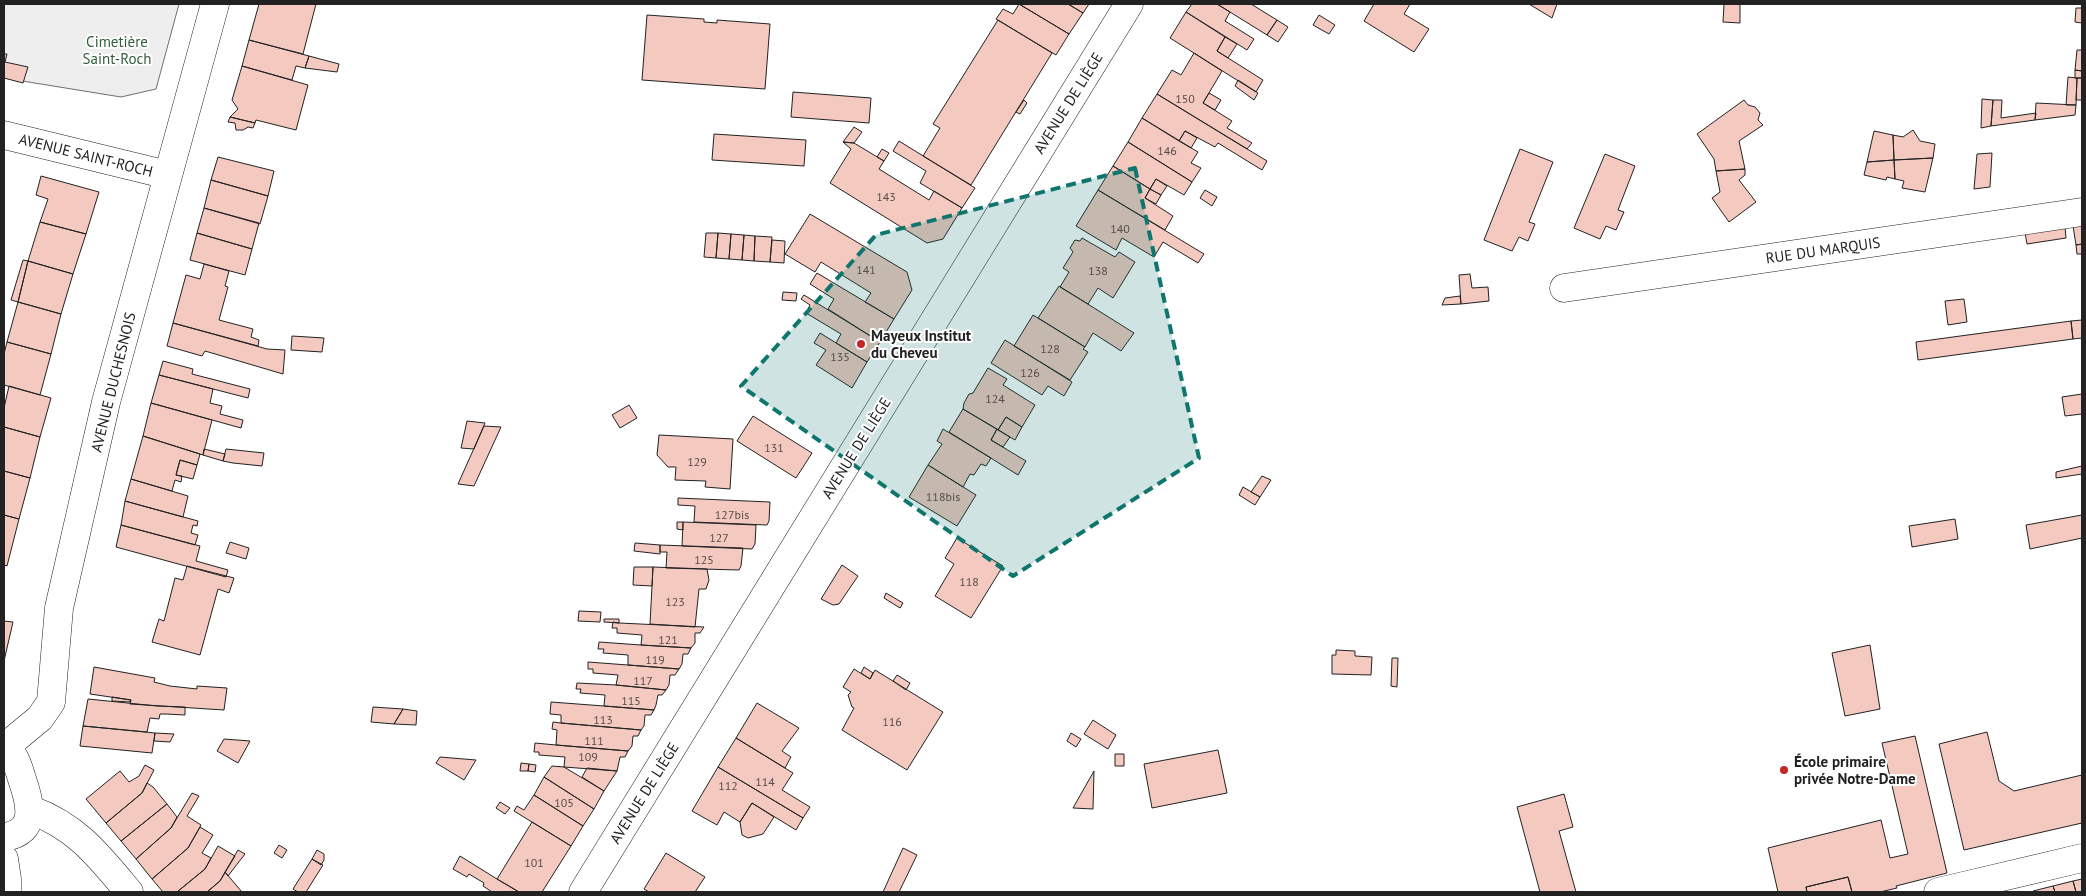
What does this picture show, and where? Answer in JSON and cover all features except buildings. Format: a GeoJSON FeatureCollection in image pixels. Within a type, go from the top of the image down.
{"type":"FeatureCollection","features":[{"type":"Feature","properties":{"kind":"street","name":"AVENUE DUCHESNOIS"},"geometry":{"type":"LineString","coordinates":[[5,746],[40,718],[51,702],[55,630],[59,608],[108,394],[215,4]]}},
{"type":"Feature","properties":{"kind":"street","name":"AVENUE DE LIÈGE"},"geometry":{"type":"LineString","coordinates":[[583,892],[1130,4]]}},
{"type":"Feature","properties":{"kind":"street","name":"AVENUE SAINT-ROCH"},"geometry":{"type":"LineString","coordinates":[[4,135],[168,175]]}},
{"type":"Feature","properties":{"kind":"street","name":"RUE DU MARQUIS"},"geometry":{"type":"LineString","coordinates":[[1564,288],[2082,212]]}},
{"type":"Feature","properties":{"kind":"street"},"geometry":{"type":"LineString","coordinates":[[4,837],[14,834],[24,826],[31,810],[30,801],[16,760],[5,746]]}},
{"type":"Feature","properties":{"kind":"street"},"geometry":{"type":"LineString","coordinates":[[31,810],[53,818],[75,834],[94,851],[129,892]]}},
{"type":"Feature","properties":{"kind":"street"},"geometry":{"type":"LineString","coordinates":[[1938,892],[2082,858]]}},
{"type":"Feature","properties":{"kind":"street"},"geometry":{"type":"LineString","coordinates":[[4,860],[7,879],[6,892]]}},
{"type":"Feature","properties":{"kind":"highlighted area"},"geometry":{"type":"Polygon","coordinates":[[[1135,168],[1199,458],[1013,576],[741,386],[876,235],[1135,168]]]}},
{"type":"Feature","properties":{"kind":"green space","name":"Cimetière Saint-Roch"},"geometry":{"type":"Polygon","coordinates":[[[4,4],[179,4],[156,89],[121,97],[4,78],[4,4]]]}},
{"type":"Feature","properties":{"kind":"place","name":"Mayeux Institut du Cheveu"},"geometry":{"type":"Point","coordinates":[861,344]}},
{"type":"Feature","properties":{"kind":"place","name":"École primaire privée Notre-Dame"},"geometry":{"type":"Point","coordinates":[1784,770]}}]}
